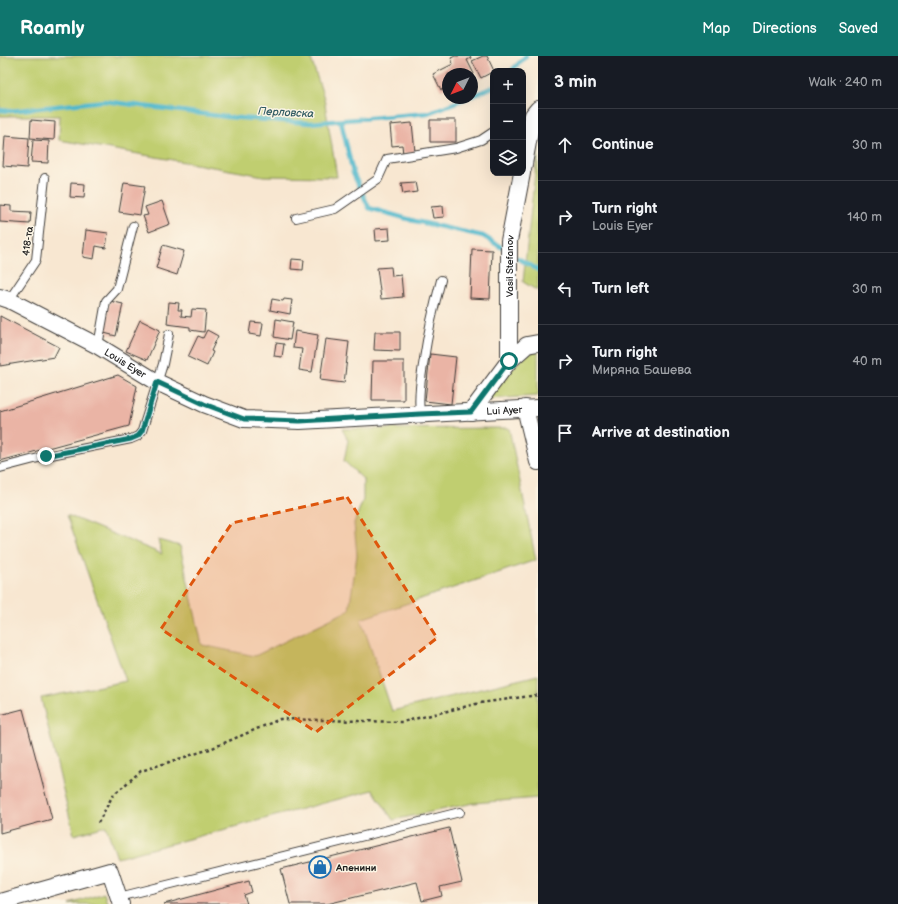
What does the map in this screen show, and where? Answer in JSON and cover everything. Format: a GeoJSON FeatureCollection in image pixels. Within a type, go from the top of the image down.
{"type":"FeatureCollection","features":[{"type":"Feature","properties":{"kind":"street"},"geometry":{"type":"LineString","coordinates":[[526,151],[532,114]]}},
{"type":"Feature","properties":{"kind":"street","name":"Vasil Stefanov"},"geometry":{"type":"LineString","coordinates":[[509,361],[509,241],[521,176]]}},
{"type":"Feature","properties":{"kind":"street","name":"Louis Eyer"},"geometry":{"type":"LineString","coordinates":[[5,298],[98,346],[157,382],[204,404],[244,419],[300,421],[471,412]]}},
{"type":"Feature","properties":{"kind":"street"},"geometry":{"type":"LineString","coordinates":[[471,412],[509,361],[527,345],[538,343]]}},
{"type":"Feature","properties":{"kind":"street"},"geometry":{"type":"LineString","coordinates":[[532,408],[538,462]]}},
{"type":"Feature","properties":{"kind":"street","name":"Lui Ayer"},"geometry":{"type":"LineString","coordinates":[[471,412],[532,408]]}},
{"type":"Feature","properties":{"kind":"street"},"geometry":{"type":"LineString","coordinates":[[0,902],[110,871],[120,900]]}},
{"type":"Feature","properties":{"kind":"lane"},"geometry":{"type":"LineString","coordinates":[[296,218],[335,209],[378,179],[388,159],[456,148],[481,140],[490,134]]}},
{"type":"Feature","properties":{"kind":"lane","name":"418-та"},"geometry":{"type":"LineString","coordinates":[[5,298],[36,260],[45,178]]}},
{"type":"Feature","properties":{"kind":"lane"},"geometry":{"type":"LineString","coordinates":[[98,346],[106,301],[117,289],[133,226]]}},
{"type":"Feature","properties":{"kind":"lane"},"geometry":{"type":"LineString","coordinates":[[420,414],[418,398],[420,381],[432,313],[441,280]]}},
{"type":"Feature","properties":{"kind":"lane"},"geometry":{"type":"LineString","coordinates":[[0,468],[46,456],[131,439],[138,436],[142,431],[163,364],[169,334]]}},
{"type":"Feature","properties":{"kind":"lane"},"geometry":{"type":"LineString","coordinates":[[120,900],[460,812]]}},
{"type":"Feature","properties":{"kind":"path"},"geometry":{"type":"LineString","coordinates":[[98,823],[113,794],[141,771],[210,749],[280,718],[402,722],[480,703],[538,695]]}},
{"type":"Feature","properties":{"kind":"highlighted area"},"geometry":{"type":"Polygon","coordinates":[[[347,497],[437,638],[316,732],[161,629],[232,523],[347,497]]]}},
{"type":"Feature","properties":{"kind":"green space"},"geometry":{"type":"Polygon","coordinates":[[[0,56],[310,56],[324,98],[337,177],[264,176],[59,140],[60,116],[0,116],[0,56]]]}},
{"type":"Feature","properties":{"kind":"green space"},"geometry":{"type":"Polygon","coordinates":[[[538,146],[538,291],[523,282],[538,146]]]}},
{"type":"Feature","properties":{"kind":"green space"},"geometry":{"type":"Polygon","coordinates":[[[538,351],[538,396],[488,399],[514,367],[528,354],[538,351]]]}},
{"type":"Feature","properties":{"kind":"green space"},"geometry":{"type":"Polygon","coordinates":[[[509,428],[536,560],[361,619],[392,711],[538,675],[538,798],[474,803],[393,820],[373,790],[117,858],[106,826],[74,835],[41,698],[126,681],[67,515],[162,554],[158,540],[180,546],[202,645],[255,656],[349,610],[357,555],[354,523],[363,500],[363,479],[344,461],[348,440],[342,429],[509,428]]]}},
{"type":"Feature","properties":{"kind":"green space"},"geometry":{"type":"Polygon","coordinates":[[[104,893],[108,904],[70,904],[104,893]]]}},
{"type":"Feature","properties":{"kind":"building"},"geometry":{"type":"Polygon","coordinates":[[[455,56],[470,56],[471,58],[467,60],[471,68],[445,68],[453,64],[451,58],[455,56]]]}},
{"type":"Feature","properties":{"kind":"building"},"geometry":{"type":"Polygon","coordinates":[[[483,56],[487,56],[493,68],[490,68],[490,73],[481,78],[478,72],[478,68],[476,68],[472,61],[483,56]]]}},
{"type":"Feature","properties":{"kind":"building"},"geometry":{"type":"Polygon","coordinates":[[[442,70],[442,90],[441,90],[433,74],[442,70]]]}},
{"type":"Feature","properties":{"kind":"building"},"geometry":{"type":"Polygon","coordinates":[[[31,120],[55,122],[54,140],[30,138],[31,120]]]}},
{"type":"Feature","properties":{"kind":"building"},"geometry":{"type":"Polygon","coordinates":[[[430,120],[456,120],[456,142],[430,142],[430,120]]]}},
{"type":"Feature","properties":{"kind":"building"},"geometry":{"type":"Polygon","coordinates":[[[412,123],[415,152],[403,154],[402,145],[392,146],[390,125],[412,123]]]}},
{"type":"Feature","properties":{"kind":"building"},"geometry":{"type":"Polygon","coordinates":[[[5,136],[29,138],[27,168],[3,166],[5,136]]]}},
{"type":"Feature","properties":{"kind":"building"},"geometry":{"type":"Polygon","coordinates":[[[33,140],[49,141],[48,163],[31,162],[33,140]]]}},
{"type":"Feature","properties":{"kind":"building"},"geometry":{"type":"Polygon","coordinates":[[[415,182],[417,192],[403,194],[401,183],[415,182]]]}},
{"type":"Feature","properties":{"kind":"building"},"geometry":{"type":"Polygon","coordinates":[[[71,183],[85,184],[84,198],[70,197],[71,183]]]}},
{"type":"Feature","properties":{"kind":"building"},"geometry":{"type":"Polygon","coordinates":[[[124,183],[145,186],[140,215],[119,212],[124,183]]]}},
{"type":"Feature","properties":{"kind":"building"},"geometry":{"type":"Polygon","coordinates":[[[162,201],[170,224],[149,232],[143,216],[148,215],[145,207],[162,201]]]}},
{"type":"Feature","properties":{"kind":"building"},"geometry":{"type":"Polygon","coordinates":[[[0,205],[11,206],[11,211],[31,212],[30,224],[0,222],[0,205]]]}},
{"type":"Feature","properties":{"kind":"building"},"geometry":{"type":"Polygon","coordinates":[[[443,206],[444,217],[433,218],[431,207],[443,206]]]}},
{"type":"Feature","properties":{"kind":"building"},"geometry":{"type":"Polygon","coordinates":[[[389,228],[390,240],[376,241],[375,229],[389,228]]]}},
{"type":"Feature","properties":{"kind":"building"},"geometry":{"type":"Polygon","coordinates":[[[86,230],[108,233],[106,248],[96,246],[94,259],[83,257],[86,230]]]}},
{"type":"Feature","properties":{"kind":"building"},"geometry":{"type":"Polygon","coordinates":[[[163,245],[184,251],[177,275],[156,268],[163,245]]]}},
{"type":"Feature","properties":{"kind":"building"},"geometry":{"type":"Polygon","coordinates":[[[472,249],[492,250],[490,299],[470,298],[472,249]]]}},
{"type":"Feature","properties":{"kind":"building"},"geometry":{"type":"Polygon","coordinates":[[[292,259],[304,260],[303,270],[291,269],[292,259]]]}},
{"type":"Feature","properties":{"kind":"building"},"geometry":{"type":"Polygon","coordinates":[[[391,267],[392,276],[401,275],[403,297],[381,299],[377,268],[391,267]]]}},
{"type":"Feature","properties":{"kind":"building"},"geometry":{"type":"Polygon","coordinates":[[[272,299],[283,301],[284,299],[292,300],[290,314],[270,310],[272,299]]]}},
{"type":"Feature","properties":{"kind":"building"},"geometry":{"type":"Polygon","coordinates":[[[110,301],[123,304],[116,336],[104,333],[110,301]]]}},
{"type":"Feature","properties":{"kind":"building"},"geometry":{"type":"Polygon","coordinates":[[[169,302],[179,303],[178,310],[182,310],[181,316],[191,317],[192,309],[206,310],[204,332],[190,330],[190,327],[167,324],[169,302]]]}},
{"type":"Feature","properties":{"kind":"building"},"geometry":{"type":"Polygon","coordinates":[[[0,316],[59,347],[54,357],[0,366],[0,316]]]}},
{"type":"Feature","properties":{"kind":"building"},"geometry":{"type":"Polygon","coordinates":[[[276,319],[293,322],[290,340],[274,337],[276,319]]]}},
{"type":"Feature","properties":{"kind":"building"},"geometry":{"type":"Polygon","coordinates":[[[140,320],[160,330],[147,360],[126,351],[140,320]]]}},
{"type":"Feature","properties":{"kind":"building"},"geometry":{"type":"Polygon","coordinates":[[[251,322],[263,323],[261,336],[249,334],[251,322]]]}},
{"type":"Feature","properties":{"kind":"building"},"geometry":{"type":"Polygon","coordinates":[[[207,330],[218,336],[211,351],[213,352],[207,366],[188,357],[198,336],[203,338],[207,330]]]}},
{"type":"Feature","properties":{"kind":"building"},"geometry":{"type":"Polygon","coordinates":[[[295,331],[318,335],[312,372],[299,370],[302,349],[293,348],[295,331]]]}},
{"type":"Feature","properties":{"kind":"building"},"geometry":{"type":"Polygon","coordinates":[[[375,332],[400,332],[400,351],[374,350],[375,332]]]}},
{"type":"Feature","properties":{"kind":"building"},"geometry":{"type":"Polygon","coordinates":[[[326,339],[349,342],[344,383],[320,380],[326,339]]]}},
{"type":"Feature","properties":{"kind":"building"},"geometry":{"type":"Polygon","coordinates":[[[276,343],[284,344],[282,357],[274,356],[276,343]]]}},
{"type":"Feature","properties":{"kind":"building"},"geometry":{"type":"Polygon","coordinates":[[[430,354],[456,357],[451,404],[425,401],[430,354]]]}},
{"type":"Feature","properties":{"kind":"building"},"geometry":{"type":"Polygon","coordinates":[[[373,361],[404,361],[404,400],[372,400],[373,361]]]}},
{"type":"Feature","properties":{"kind":"building"},"geometry":{"type":"Polygon","coordinates":[[[118,375],[137,386],[129,426],[0,461],[0,411],[118,375]]]}},
{"type":"Feature","properties":{"kind":"building"},"geometry":{"type":"Polygon","coordinates":[[[23,709],[52,819],[0,833],[0,715],[23,709]]]}},
{"type":"Feature","properties":{"kind":"building"},"geometry":{"type":"Polygon","coordinates":[[[449,828],[462,882],[440,887],[442,896],[422,901],[417,882],[327,904],[290,904],[281,869],[449,828]]]}},
{"type":"Feature","properties":{"kind":"building"},"geometry":{"type":"Polygon","coordinates":[[[249,881],[252,892],[244,895],[247,904],[164,904],[249,881]]]}},
{"type":"Feature","properties":{"kind":"waterway"},"geometry":{"type":"LineString","coordinates":[[514,68],[526,56]]}},
{"type":"Feature","properties":{"kind":"waterway"},"geometry":{"type":"LineString","coordinates":[[478,93],[490,88]]}},
{"type":"Feature","properties":{"kind":"waterway","name":"Перловска"},"geometry":{"type":"LineString","coordinates":[[0,110],[10,111],[104,101],[227,117],[310,123],[428,113],[451,104]]}},
{"type":"Feature","properties":{"kind":"waterway","name":"Перловска"},"geometry":{"type":"LineString","coordinates":[[341,121],[353,173],[369,208],[415,221],[483,236],[501,247]]}},
{"type":"Feature","properties":{"kind":"waterway","name":"Перловска"},"geometry":{"type":"LineString","coordinates":[[518,258],[538,270]]}},
{"type":"Feature","properties":{"kind":"place","name":"Апенини"},"geometry":{"type":"Point","coordinates":[320,867]}},
{"type":"Feature","properties":{"kind":"route"},"geometry":{"type":"LineString","coordinates":[[46,456],[131,439],[138,436],[142,431],[157,382],[204,404],[244,419],[300,421],[471,412],[509,361]]}}]}
